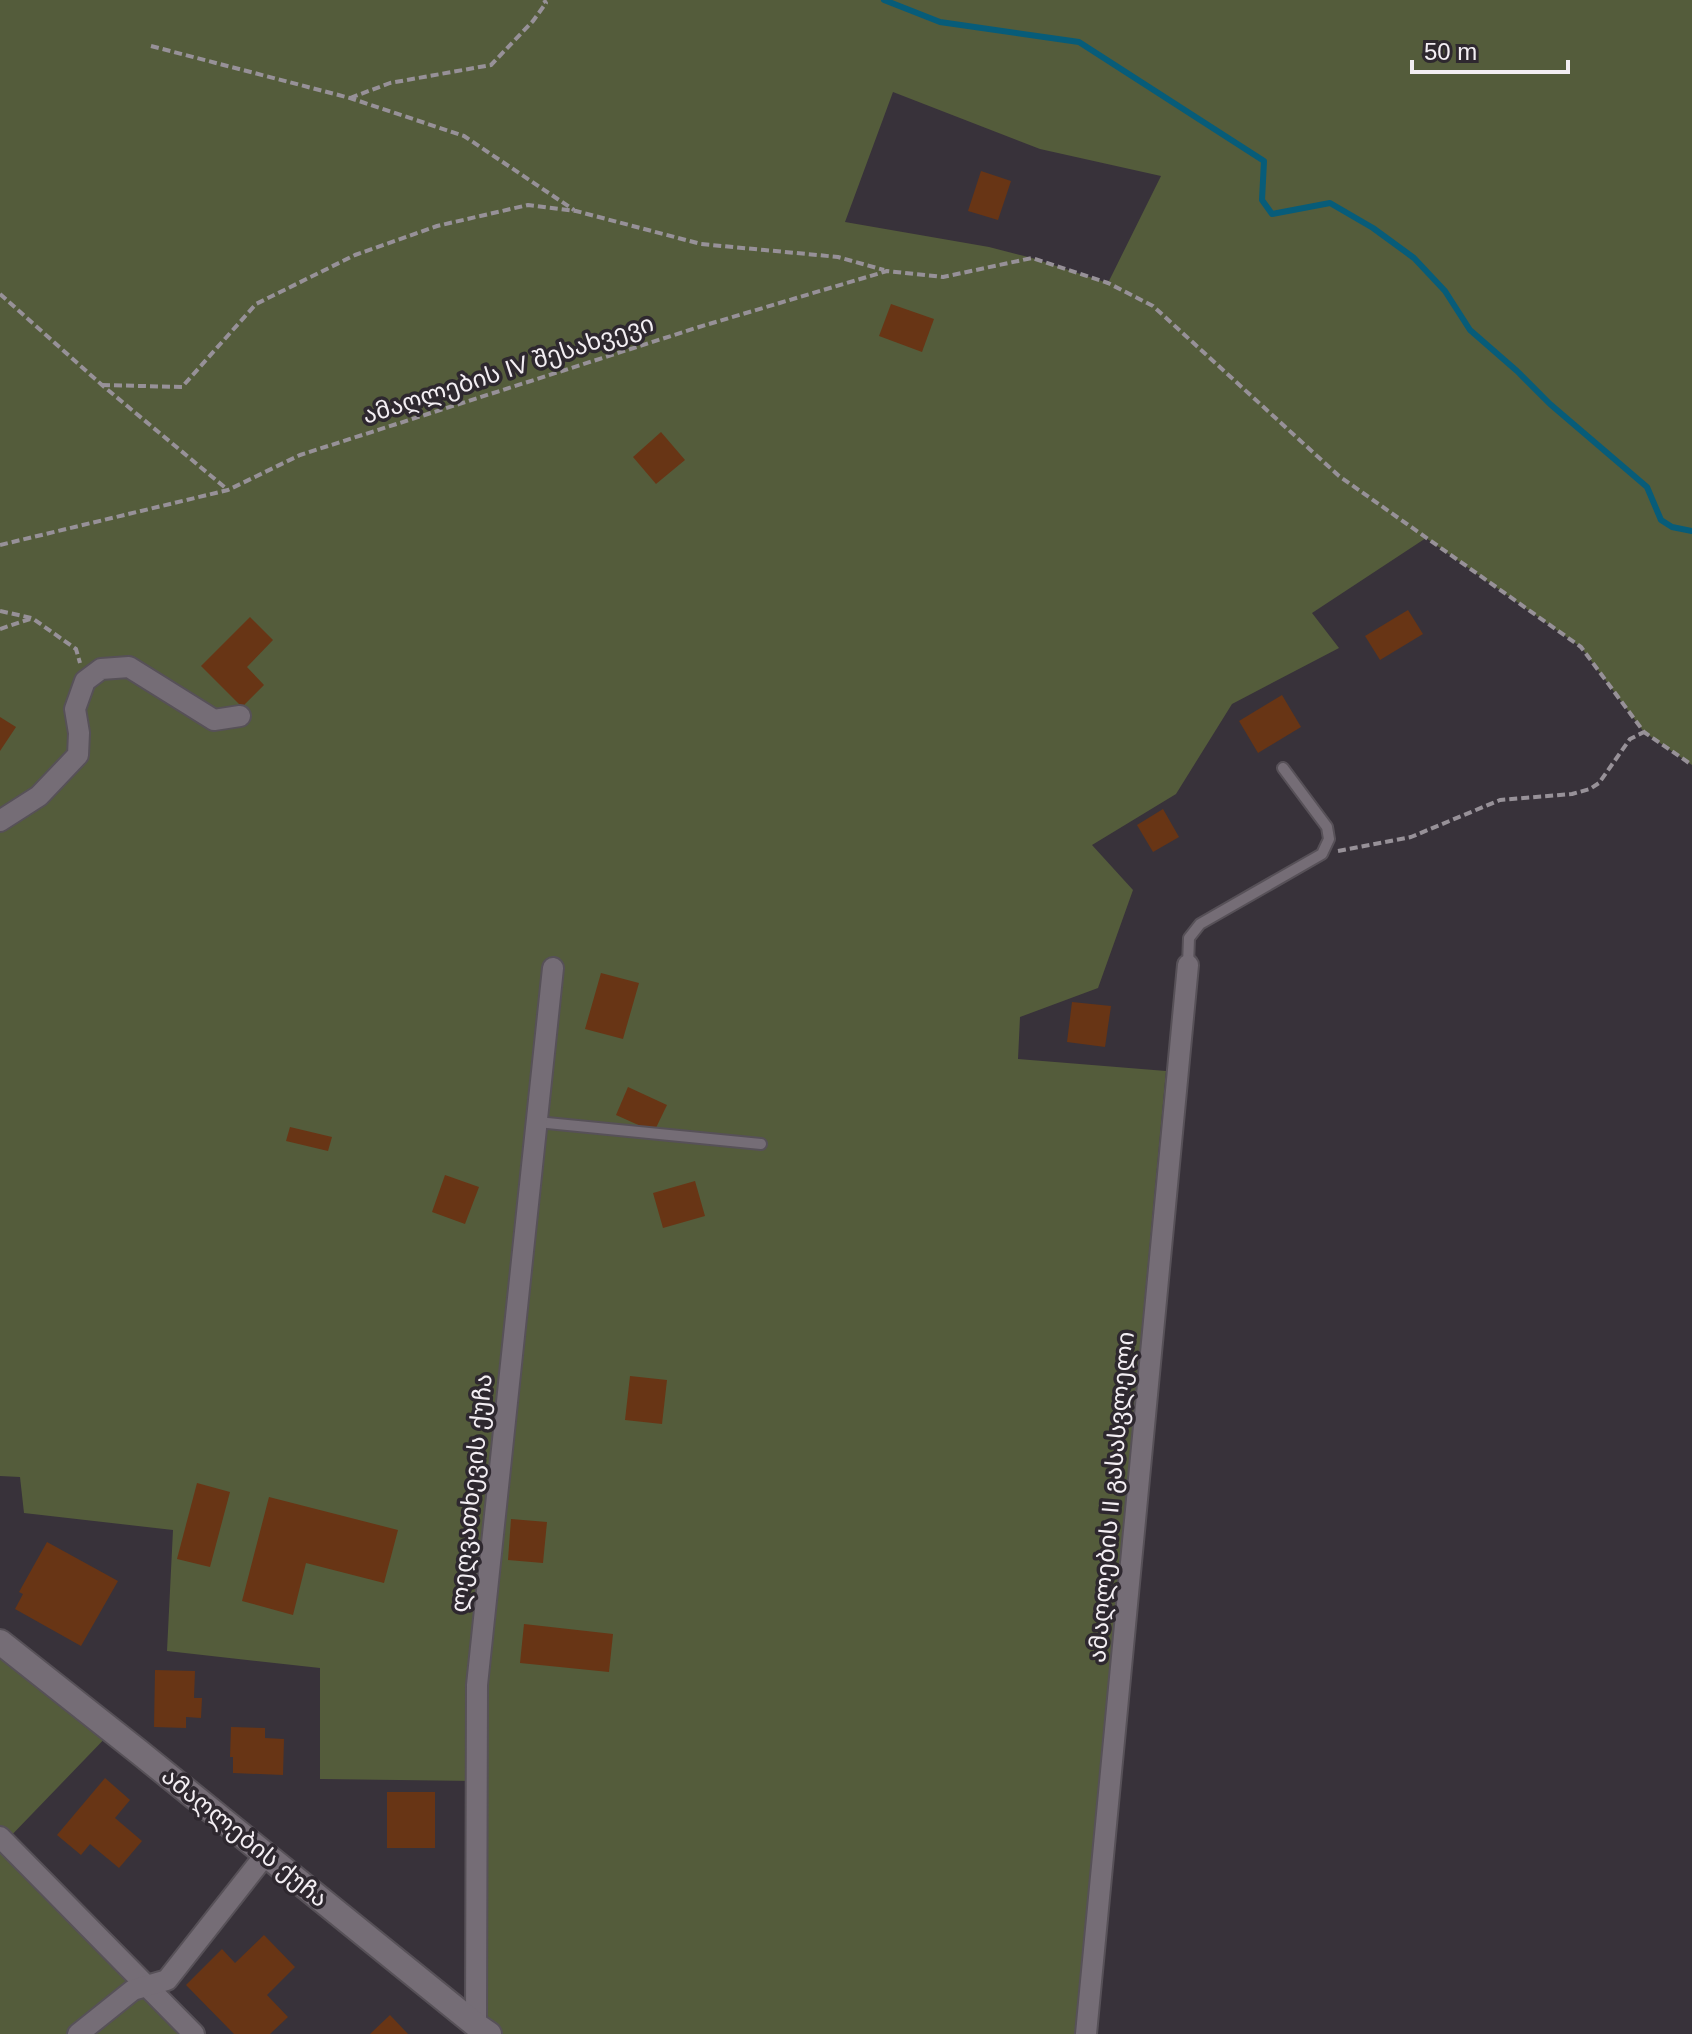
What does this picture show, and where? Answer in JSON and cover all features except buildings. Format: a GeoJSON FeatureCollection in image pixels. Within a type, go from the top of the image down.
{"type":"FeatureCollection","features":[{"type":"Feature","properties":{"kind":"street"},"geometry":{"type":"LineString","coordinates":[[0,821],[39,796],[78,755],[79,733],[75,709],[85,681],[101,669],[129,667],[214,720],[240,716]]}},
{"type":"Feature","properties":{"kind":"street","name":"ამაღლების II გასასვლელი"},"geometry":{"type":"LineString","coordinates":[[1086,2034],[1188,965]]}},
{"type":"Feature","properties":{"kind":"street","name":"ლეღვათხევის ქუჩა"},"geometry":{"type":"LineString","coordinates":[[483,2030],[477,1685],[553,968]]}},
{"type":"Feature","properties":{"kind":"street","name":"ამაღლების ქუჩა"},"geometry":{"type":"LineString","coordinates":[[0,1642],[483,2030]]}},
{"type":"Feature","properties":{"kind":"street"},"geometry":{"type":"LineString","coordinates":[[0,1837],[194,2034]]}},
{"type":"Feature","properties":{"kind":"street"},"geometry":{"type":"LineString","coordinates":[[78,2034],[133,1990],[167,1980],[266,1854]]}},
{"type":"Feature","properties":{"kind":"lane"},"geometry":{"type":"LineString","coordinates":[[1188,965],[1189,938],[1200,924],[1322,854],[1329,839],[1327,827],[1283,768]]}},
{"type":"Feature","properties":{"kind":"lane"},"geometry":{"type":"LineString","coordinates":[[537,1122],[761,1144]]}},
{"type":"Feature","properties":{"kind":"path"},"geometry":{"type":"LineString","coordinates":[[350,98],[390,83],[491,65],[533,21],[546,3],[544,0]]}},
{"type":"Feature","properties":{"kind":"path"},"geometry":{"type":"LineString","coordinates":[[151,46],[350,98],[464,136],[576,211]]}},
{"type":"Feature","properties":{"kind":"path"},"geometry":{"type":"LineString","coordinates":[[102,385],[182,387],[256,304],[355,255],[437,226],[528,205],[576,211],[701,244],[838,257],[887,271]]}},
{"type":"Feature","properties":{"kind":"path","name":"ამაღლების IV შესახვევი"},"geometry":{"type":"LineString","coordinates":[[0,545],[228,490],[300,455],[699,327],[887,271],[943,277],[1032,258],[1108,283],[1153,306],[1339,476],[1581,647],[1644,732]]}},
{"type":"Feature","properties":{"kind":"path"},"geometry":{"type":"LineString","coordinates":[[0,294],[102,385],[228,490]]}},
{"type":"Feature","properties":{"kind":"path"},"geometry":{"type":"LineString","coordinates":[[0,611],[32,618],[76,649],[85,681]]}},
{"type":"Feature","properties":{"kind":"path"},"geometry":{"type":"LineString","coordinates":[[0,629],[32,618]]}},
{"type":"Feature","properties":{"kind":"path"},"geometry":{"type":"LineString","coordinates":[[1322,854],[1411,837],[1500,800],[1572,794],[1590,789],[1599,783],[1630,739],[1644,732],[1692,765]]}},
{"type":"Feature","properties":{"kind":"green space"},"geometry":{"type":"Polygon","coordinates":[[[0,0],[1692,0],[1692,765],[1644,732],[1581,647],[1426,538],[1312,613],[1339,648],[1232,704],[1176,794],[1092,845],[1133,890],[1098,988],[1020,1017],[1018,1059],[1166,1071],[1076,2034],[489,2034],[476,2025],[476,1781],[320,1779],[320,1668],[167,1651],[173,1530],[24,1513],[20,1477],[0,1476],[0,0]],[[893,92],[845,222],[989,247],[1108,283],[1161,176],[1040,149],[893,92]]]}},
{"type":"Feature","properties":{"kind":"green space"},"geometry":{"type":"Polygon","coordinates":[[[0,1642],[112,1731],[5,1842],[194,2034],[0,2034],[0,1642]]]}},
{"type":"Feature","properties":{"kind":"waterway"},"geometry":{"type":"LineString","coordinates":[[884,0],[940,22],[1079,42],[1264,161],[1262,200],[1272,214],[1330,203],[1373,228],[1414,258],[1445,291],[1470,330],[1647,487],[1661,520],[1672,527],[1692,531]]}}]}
